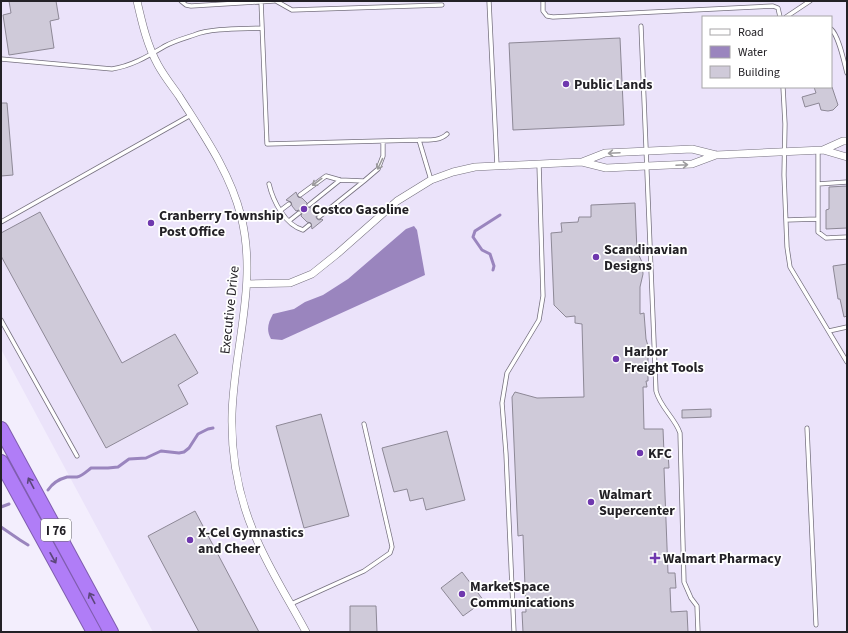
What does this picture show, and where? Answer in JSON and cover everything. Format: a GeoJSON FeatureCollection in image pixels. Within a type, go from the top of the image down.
{"type":"FeatureCollection","features":[{"type":"Feature","properties":{"kind":"highway","name":"I 76"},"geometry":{"type":"LineString","coordinates":[[1,428],[111,632]]}},
{"type":"Feature","properties":{"kind":"highway","name":"I 76"},"geometry":{"type":"LineString","coordinates":[[1,462],[94,632]]}},
{"type":"Feature","properties":{"kind":"street","name":"Executive Drive"},"geometry":{"type":"LineString","coordinates":[[137,1],[145,34],[158,65],[220,162],[235,194],[244,229],[248,264],[233,403],[232,426],[234,462],[242,499],[254,534],[306,632]]}},
{"type":"Feature","properties":{"kind":"street"},"geometry":{"type":"LineString","coordinates":[[582,162],[605,153],[692,149],[716,155],[820,150],[847,140]]}},
{"type":"Feature","properties":{"kind":"street"},"geometry":{"type":"LineString","coordinates":[[820,150],[847,157]]}},
{"type":"Feature","properties":{"kind":"street"},"geometry":{"type":"LineString","coordinates":[[247,284],[290,283],[312,274],[338,254],[397,202],[431,180],[464,169],[582,162],[606,168],[692,164],[716,155]]}},
{"type":"Feature","properties":{"kind":"lane"},"geometry":{"type":"LineString","coordinates":[[181,1],[186,5],[191,6],[275,1],[292,10],[442,5]]}},
{"type":"Feature","properties":{"kind":"lane"},"geometry":{"type":"LineString","coordinates":[[489,1],[497,166]]}},
{"type":"Feature","properties":{"kind":"lane"},"geometry":{"type":"LineString","coordinates":[[543,1],[543,11],[547,16],[553,17],[773,6],[778,8],[780,16]]}},
{"type":"Feature","properties":{"kind":"lane"},"geometry":{"type":"LineString","coordinates":[[788,16],[810,1]]}},
{"type":"Feature","properties":{"kind":"lane"},"geometry":{"type":"LineString","coordinates":[[261,2],[267,144],[438,139],[443,138],[447,134]]}},
{"type":"Feature","properties":{"kind":"lane"},"geometry":{"type":"LineString","coordinates":[[641,26],[656,391],[662,405],[678,427],[680,433],[684,582],[690,598],[697,606],[698,632]]}},
{"type":"Feature","properties":{"kind":"lane"},"geometry":{"type":"LineString","coordinates":[[1,59],[112,69],[130,65],[166,46],[196,34],[213,31],[262,28]]}},
{"type":"Feature","properties":{"kind":"lane"},"geometry":{"type":"LineString","coordinates":[[832,30],[836,37],[847,73]]}},
{"type":"Feature","properties":{"kind":"lane"},"geometry":{"type":"LineString","coordinates":[[783,88],[787,250],[790,267],[847,362]]}},
{"type":"Feature","properties":{"kind":"lane"},"geometry":{"type":"LineString","coordinates":[[1,222],[191,115]]}},
{"type":"Feature","properties":{"kind":"lane"},"geometry":{"type":"LineString","coordinates":[[419,140],[431,180]]}},
{"type":"Feature","properties":{"kind":"lane"},"geometry":{"type":"LineString","coordinates":[[320,217],[374,173],[381,164],[384,141]]}},
{"type":"Feature","properties":{"kind":"lane"},"geometry":{"type":"LineString","coordinates":[[820,150],[818,232],[826,238],[847,237]]}},
{"type":"Feature","properties":{"kind":"lane"},"geometry":{"type":"LineString","coordinates":[[514,632],[506,454],[502,403],[507,373],[539,320],[543,296],[539,164]]}},
{"type":"Feature","properties":{"kind":"lane"},"geometry":{"type":"LineString","coordinates":[[300,195],[326,176],[340,180],[364,181]]}},
{"type":"Feature","properties":{"kind":"lane"},"geometry":{"type":"LineString","coordinates":[[309,205],[340,180]]}},
{"type":"Feature","properties":{"kind":"lane"},"geometry":{"type":"LineString","coordinates":[[818,184],[847,182]]}},
{"type":"Feature","properties":{"kind":"lane"},"geometry":{"type":"LineString","coordinates":[[269,184],[275,202],[289,221],[296,228],[303,230],[309,225]]}},
{"type":"Feature","properties":{"kind":"lane"},"geometry":{"type":"LineString","coordinates":[[281,210],[290,204]]}},
{"type":"Feature","properties":{"kind":"lane"},"geometry":{"type":"LineString","coordinates":[[289,221],[298,213]]}},
{"type":"Feature","properties":{"kind":"lane"},"geometry":{"type":"LineString","coordinates":[[786,220],[818,218]]}},
{"type":"Feature","properties":{"kind":"lane"},"geometry":{"type":"LineString","coordinates":[[1,320],[77,456]]}},
{"type":"Feature","properties":{"kind":"lane"},"geometry":{"type":"LineString","coordinates":[[829,331],[847,327]]}},
{"type":"Feature","properties":{"kind":"lane"},"geometry":{"type":"LineString","coordinates":[[291,604],[364,571],[390,553],[392,547],[391,542],[364,424]]}},
{"type":"Feature","properties":{"kind":"lane"},"geometry":{"type":"LineString","coordinates":[[806,428],[816,625]]}},
{"type":"Feature","properties":{"kind":"shaded area"},"geometry":{"type":"Polygon","coordinates":[[[1,1],[847,1],[847,632],[153,632],[1,349],[1,1]]]}},
{"type":"Feature","properties":{"kind":"water"},"geometry":{"type":"Polygon","coordinates":[[[414,226],[417,230],[425,275],[282,340],[271,339],[268,333],[268,326],[273,314],[294,309],[305,302],[323,295],[348,279],[406,229],[414,226]]]}},
{"type":"Feature","properties":{"kind":"building"},"geometry":{"type":"Polygon","coordinates":[[[9,1],[56,1],[59,19],[50,21],[54,48],[9,55],[3,15],[11,13],[9,1]]]}},
{"type":"Feature","properties":{"kind":"building","name":"Public Lands"},"geometry":{"type":"Polygon","coordinates":[[[620,38],[624,125],[513,130],[509,43],[620,38]]]}},
{"type":"Feature","properties":{"kind":"building"},"geometry":{"type":"Polygon","coordinates":[[[832,87],[838,105],[833,110],[828,111],[821,110],[819,103],[805,107],[802,97],[816,93],[814,88],[832,87]]]}},
{"type":"Feature","properties":{"kind":"building"},"geometry":{"type":"Polygon","coordinates":[[[1,103],[7,103],[13,175],[1,176],[1,103]]]}},
{"type":"Feature","properties":{"kind":"building"},"geometry":{"type":"Polygon","coordinates":[[[847,186],[847,228],[826,229],[826,210],[829,209],[829,187],[847,186]]]}},
{"type":"Feature","properties":{"kind":"building","name":"Costco Gasoline"},"geometry":{"type":"Polygon","coordinates":[[[296,192],[298,197],[302,198],[307,203],[307,207],[311,208],[317,214],[317,219],[323,220],[312,229],[311,223],[307,222],[301,216],[301,211],[296,211],[291,202],[286,200],[296,192]]]}},
{"type":"Feature","properties":{"kind":"building","name":"Walmart Supercenter"},"geometry":{"type":"Polygon","coordinates":[[[635,203],[637,251],[642,262],[643,274],[640,287],[640,314],[644,313],[648,346],[648,381],[646,381],[647,387],[643,387],[644,429],[663,429],[664,453],[668,453],[669,468],[664,468],[668,573],[675,573],[676,588],[670,588],[671,612],[687,611],[688,632],[523,632],[522,612],[526,612],[523,535],[518,536],[512,397],[515,392],[537,398],[584,397],[582,324],[575,323],[575,316],[566,317],[554,305],[551,233],[562,232],[561,223],[578,222],[579,217],[591,217],[591,205],[635,203]]]}},
{"type":"Feature","properties":{"kind":"building"},"geometry":{"type":"Polygon","coordinates":[[[40,212],[122,363],[175,334],[198,373],[178,385],[188,404],[106,448],[1,256],[1,233],[40,212]]]}},
{"type":"Feature","properties":{"kind":"building"},"geometry":{"type":"Polygon","coordinates":[[[847,264],[847,316],[844,317],[840,299],[838,299],[833,266],[847,264]]]}},
{"type":"Feature","properties":{"kind":"building"},"geometry":{"type":"Polygon","coordinates":[[[711,409],[711,417],[682,418],[682,410],[711,409]]]}},
{"type":"Feature","properties":{"kind":"building"},"geometry":{"type":"Polygon","coordinates":[[[321,414],[349,516],[304,528],[276,426],[321,414]]]}},
{"type":"Feature","properties":{"kind":"building"},"geometry":{"type":"Polygon","coordinates":[[[447,431],[465,500],[426,510],[423,498],[410,501],[407,489],[394,492],[382,448],[447,431]]]}},
{"type":"Feature","properties":{"kind":"building"},"geometry":{"type":"Polygon","coordinates":[[[195,511],[259,632],[199,632],[148,536],[195,511]]]}},
{"type":"Feature","properties":{"kind":"building","name":"MarketSpace Communications"},"geometry":{"type":"Polygon","coordinates":[[[462,572],[484,601],[463,616],[441,588],[462,572]]]}},
{"type":"Feature","properties":{"kind":"building"},"geometry":{"type":"Polygon","coordinates":[[[350,606],[376,606],[377,632],[350,632],[350,606]]]}},
{"type":"Feature","properties":{"kind":"waterway"},"geometry":{"type":"LineString","coordinates":[[493,270],[494,266],[490,254],[482,250],[473,237],[475,231],[500,215]]}},
{"type":"Feature","properties":{"kind":"waterway"},"geometry":{"type":"LineString","coordinates":[[48,490],[61,479],[67,477],[77,477],[91,468],[118,467],[129,459],[146,458],[161,451],[179,453],[184,452],[189,448],[198,434],[213,428]]}},
{"type":"Feature","properties":{"kind":"waterway"},"geometry":{"type":"LineString","coordinates":[[1,507],[9,504]]}},
{"type":"Feature","properties":{"kind":"waterway"},"geometry":{"type":"LineString","coordinates":[[1,527],[28,545]]}},
{"type":"Feature","properties":{"kind":"place","name":"Public Lands"},"geometry":{"type":"Point","coordinates":[566,84]}},
{"type":"Feature","properties":{"kind":"place","name":"Costco Gasoline"},"geometry":{"type":"Point","coordinates":[304,209]}},
{"type":"Feature","properties":{"kind":"place","name":"Cranberry Township Post Office"},"geometry":{"type":"Point","coordinates":[151,223]}},
{"type":"Feature","properties":{"kind":"place","name":"Scandinavian Designs"},"geometry":{"type":"Point","coordinates":[596,257]}},
{"type":"Feature","properties":{"kind":"place","name":"Harbor Freight Tools"},"geometry":{"type":"Point","coordinates":[616,359]}},
{"type":"Feature","properties":{"kind":"place","name":"KFC"},"geometry":{"type":"Point","coordinates":[640,453]}},
{"type":"Feature","properties":{"kind":"place","name":"Walmart Supercenter"},"geometry":{"type":"Point","coordinates":[591,502]}},
{"type":"Feature","properties":{"kind":"place","name":"X-Cel Gymnastics and Cheer"},"geometry":{"type":"Point","coordinates":[190,540]}},
{"type":"Feature","properties":{"kind":"place","name":"Walmart Pharmacy"},"geometry":{"type":"Point","coordinates":[655,558]}},
{"type":"Feature","properties":{"kind":"place","name":"MarketSpace Communications"},"geometry":{"type":"Point","coordinates":[462,594]}}]}
